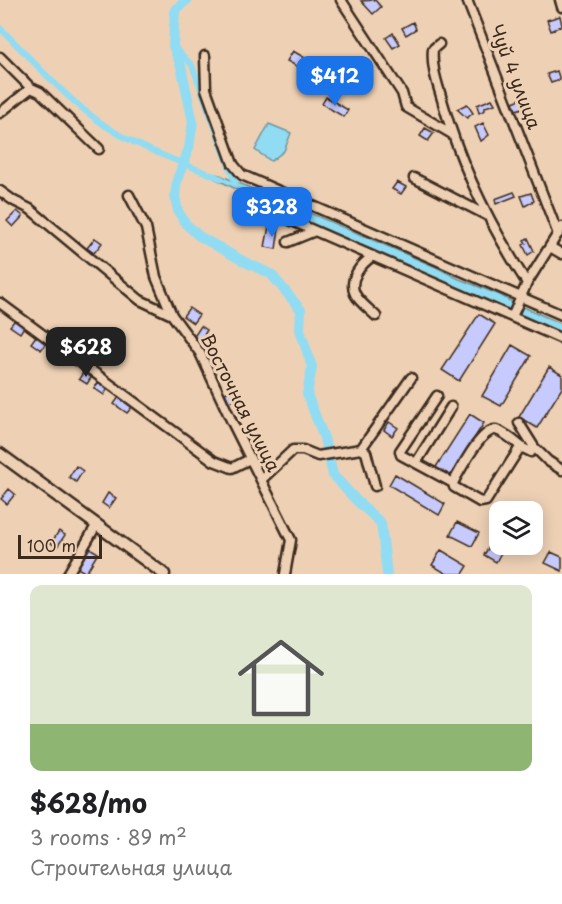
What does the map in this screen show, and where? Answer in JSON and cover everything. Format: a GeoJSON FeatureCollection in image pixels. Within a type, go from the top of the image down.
{"type":"FeatureCollection","features":[{"type":"Feature","properties":{"kind":"main road"},"geometry":{"type":"LineString","coordinates":[[0,454],[164,574]]}},
{"type":"Feature","properties":{"kind":"street"},"geometry":{"type":"LineString","coordinates":[[341,0],[402,93],[406,107],[452,134]]}},
{"type":"Feature","properties":{"kind":"street","name":"Чуй 4 улица"},"geometry":{"type":"LineString","coordinates":[[467,0],[560,231]]}},
{"type":"Feature","properties":{"kind":"street"},"geometry":{"type":"LineString","coordinates":[[560,0],[562,7]]}},
{"type":"Feature","properties":{"kind":"street"},"geometry":{"type":"LineString","coordinates":[[439,44],[433,49],[432,62],[452,134],[488,216],[509,256],[527,283]]}},
{"type":"Feature","properties":{"kind":"street"},"geometry":{"type":"LineString","coordinates":[[205,56],[206,89],[233,164],[242,175],[562,315]]}},
{"type":"Feature","properties":{"kind":"street"},"geometry":{"type":"LineString","coordinates":[[0,57],[30,88],[40,92],[99,149]]}},
{"type":"Feature","properties":{"kind":"street"},"geometry":{"type":"LineString","coordinates":[[0,113],[30,88]]}},
{"type":"Feature","properties":{"kind":"street"},"geometry":{"type":"LineString","coordinates":[[414,178],[488,216]]}},
{"type":"Feature","properties":{"kind":"street","name":"Восточная улица"},"geometry":{"type":"LineString","coordinates":[[0,191],[30,209],[140,300],[172,315],[200,353],[291,540],[285,574]]}},
{"type":"Feature","properties":{"kind":"street"},"geometry":{"type":"LineString","coordinates":[[129,195],[146,228],[156,277],[172,315]]}},
{"type":"Feature","properties":{"kind":"street"},"geometry":{"type":"LineString","coordinates":[[267,210],[562,339]]}},
{"type":"Feature","properties":{"kind":"street"},"geometry":{"type":"LineString","coordinates":[[288,242],[315,231]]}},
{"type":"Feature","properties":{"kind":"street"},"geometry":{"type":"LineString","coordinates":[[513,316],[527,283],[560,231]]}},
{"type":"Feature","properties":{"kind":"street"},"geometry":{"type":"LineString","coordinates":[[550,247],[562,255]]}},
{"type":"Feature","properties":{"kind":"street"},"geometry":{"type":"LineString","coordinates":[[373,256],[361,266],[353,284],[357,296],[376,316]]}},
{"type":"Feature","properties":{"kind":"street"},"geometry":{"type":"LineString","coordinates":[[0,303],[214,461],[232,468],[250,459]]}},
{"type":"Feature","properties":{"kind":"street"},"geometry":{"type":"LineString","coordinates":[[361,449],[411,378]]}},
{"type":"Feature","properties":{"kind":"street"},"geometry":{"type":"LineString","coordinates":[[437,396],[400,451],[402,455],[453,483],[454,488],[480,502],[486,501],[519,449],[523,448]]}},
{"type":"Feature","properties":{"kind":"street"},"geometry":{"type":"LineString","coordinates":[[416,463],[452,407]]}},
{"type":"Feature","properties":{"kind":"street"},"geometry":{"type":"LineString","coordinates":[[519,423],[534,447],[548,462],[562,470]]}},
{"type":"Feature","properties":{"kind":"street"},"geometry":{"type":"LineString","coordinates":[[453,483],[482,436],[490,430],[498,430],[531,452],[534,447]]}},
{"type":"Feature","properties":{"kind":"street"},"geometry":{"type":"LineString","coordinates":[[261,480],[293,450],[303,450],[318,456],[361,449],[366,452],[375,486]]}},
{"type":"Feature","properties":{"kind":"street"},"geometry":{"type":"LineString","coordinates":[[68,574],[97,524]]}},
{"type":"Feature","properties":{"kind":"water"},"geometry":{"type":"Polygon","coordinates":[[[269,124],[291,133],[284,151],[271,161],[255,150],[269,124]]]}},
{"type":"Feature","properties":{"kind":"water"},"geometry":{"type":"Polygon","coordinates":[[[215,174],[500,295],[562,324],[562,333],[419,273],[256,199],[214,178],[215,174]]]}},
{"type":"Feature","properties":{"kind":"building"},"geometry":{"type":"Polygon","coordinates":[[[375,0],[381,7],[373,14],[361,1],[375,0]]]}},
{"type":"Feature","properties":{"kind":"building"},"geometry":{"type":"Polygon","coordinates":[[[560,16],[562,25],[551,31],[547,20],[560,16]]]}},
{"type":"Feature","properties":{"kind":"building"},"geometry":{"type":"Polygon","coordinates":[[[413,22],[416,29],[406,35],[402,28],[413,22]]]}},
{"type":"Feature","properties":{"kind":"building"},"geometry":{"type":"Polygon","coordinates":[[[393,33],[400,44],[393,48],[386,38],[393,33]]]}},
{"type":"Feature","properties":{"kind":"building"},"geometry":{"type":"Polygon","coordinates":[[[503,35],[506,43],[495,47],[492,39],[503,35]]]}},
{"type":"Feature","properties":{"kind":"building"},"geometry":{"type":"Polygon","coordinates":[[[293,51],[338,77],[333,86],[287,61],[293,51]]]}},
{"type":"Feature","properties":{"kind":"building"},"geometry":{"type":"Polygon","coordinates":[[[557,71],[560,80],[551,83],[547,74],[557,71]]]}},
{"type":"Feature","properties":{"kind":"building"},"geometry":{"type":"Polygon","coordinates":[[[326,97],[348,110],[344,117],[322,104],[326,97]]]}},
{"type":"Feature","properties":{"kind":"building"},"geometry":{"type":"Polygon","coordinates":[[[523,98],[526,107],[516,110],[513,102],[523,98]]]}},
{"type":"Feature","properties":{"kind":"building"},"geometry":{"type":"Polygon","coordinates":[[[492,99],[495,104],[485,107],[485,110],[479,113],[477,105],[492,99]]]}},
{"type":"Feature","properties":{"kind":"building"},"geometry":{"type":"Polygon","coordinates":[[[467,104],[473,113],[467,118],[457,109],[467,104]]]}},
{"type":"Feature","properties":{"kind":"building"},"geometry":{"type":"Polygon","coordinates":[[[483,123],[489,135],[481,141],[475,127],[483,123]]]}},
{"type":"Feature","properties":{"kind":"building"},"geometry":{"type":"Polygon","coordinates":[[[425,128],[434,133],[428,141],[420,136],[425,128]]]}},
{"type":"Feature","properties":{"kind":"building"},"geometry":{"type":"Polygon","coordinates":[[[397,182],[406,187],[401,194],[392,189],[397,182]]]}},
{"type":"Feature","properties":{"kind":"building"},"geometry":{"type":"Polygon","coordinates":[[[514,192],[516,196],[496,204],[495,199],[514,192]]]}},
{"type":"Feature","properties":{"kind":"building"},"geometry":{"type":"Polygon","coordinates":[[[531,193],[534,201],[525,206],[521,196],[531,193]]]}},
{"type":"Feature","properties":{"kind":"building"},"geometry":{"type":"Polygon","coordinates":[[[17,211],[23,216],[13,227],[7,221],[17,211]]]}},
{"type":"Feature","properties":{"kind":"building"},"geometry":{"type":"Polygon","coordinates":[[[269,226],[279,228],[276,249],[265,247],[269,226]]]}},
{"type":"Feature","properties":{"kind":"building"},"geometry":{"type":"Polygon","coordinates":[[[95,238],[102,243],[94,253],[87,248],[95,238]]]}},
{"type":"Feature","properties":{"kind":"building"},"geometry":{"type":"Polygon","coordinates":[[[528,238],[534,251],[528,255],[523,245],[526,243],[524,240],[528,238]]]}},
{"type":"Feature","properties":{"kind":"building"},"geometry":{"type":"Polygon","coordinates":[[[189,308],[199,315],[193,323],[183,316],[189,308]]]}},
{"type":"Feature","properties":{"kind":"building"},"geometry":{"type":"Polygon","coordinates":[[[479,314],[495,324],[459,381],[442,370],[479,314]]]}},
{"type":"Feature","properties":{"kind":"building"},"geometry":{"type":"Polygon","coordinates":[[[15,320],[24,327],[20,333],[10,326],[15,320]]]}},
{"type":"Feature","properties":{"kind":"building"},"geometry":{"type":"Polygon","coordinates":[[[201,326],[207,330],[200,342],[193,338],[201,326]]]}},
{"type":"Feature","properties":{"kind":"building"},"geometry":{"type":"Polygon","coordinates":[[[36,336],[46,343],[41,350],[31,343],[36,336]]]}},
{"type":"Feature","properties":{"kind":"building"},"geometry":{"type":"Polygon","coordinates":[[[512,345],[531,356],[501,406],[482,396],[512,345]]]}},
{"type":"Feature","properties":{"kind":"building"},"geometry":{"type":"Polygon","coordinates":[[[57,351],[66,358],[61,364],[52,358],[57,351]]]}},
{"type":"Feature","properties":{"kind":"building"},"geometry":{"type":"Polygon","coordinates":[[[549,367],[562,375],[562,388],[537,428],[519,417],[549,367]]]}},
{"type":"Feature","properties":{"kind":"building"},"geometry":{"type":"Polygon","coordinates":[[[84,371],[92,376],[87,384],[79,379],[84,371]]]}},
{"type":"Feature","properties":{"kind":"building"},"geometry":{"type":"Polygon","coordinates":[[[99,382],[108,388],[104,395],[94,388],[99,382]]]}},
{"type":"Feature","properties":{"kind":"building"},"geometry":{"type":"Polygon","coordinates":[[[235,389],[239,398],[229,402],[225,393],[235,389]]]}},
{"type":"Feature","properties":{"kind":"building"},"geometry":{"type":"Polygon","coordinates":[[[119,397],[132,407],[127,413],[114,404],[119,397]]]}},
{"type":"Feature","properties":{"kind":"building"},"geometry":{"type":"Polygon","coordinates":[[[470,414],[484,423],[448,479],[434,470],[470,414]]]}},
{"type":"Feature","properties":{"kind":"building"},"geometry":{"type":"Polygon","coordinates":[[[389,422],[398,428],[392,436],[384,430],[389,422]]]}},
{"type":"Feature","properties":{"kind":"building"},"geometry":{"type":"Polygon","coordinates":[[[76,466],[83,471],[76,482],[69,477],[76,466]]]}},
{"type":"Feature","properties":{"kind":"building"},"geometry":{"type":"Polygon","coordinates":[[[395,474],[445,504],[439,515],[389,485],[395,474]]]}},
{"type":"Feature","properties":{"kind":"building"},"geometry":{"type":"Polygon","coordinates":[[[9,489],[15,494],[7,504],[1,499],[9,489]]]}},
{"type":"Feature","properties":{"kind":"building"},"geometry":{"type":"Polygon","coordinates":[[[108,493],[116,498],[109,508],[102,503],[108,493]]]}},
{"type":"Feature","properties":{"kind":"building"},"geometry":{"type":"Polygon","coordinates":[[[457,522],[479,533],[472,546],[450,535],[457,522]]]}},
{"type":"Feature","properties":{"kind":"building"},"geometry":{"type":"Polygon","coordinates":[[[59,531],[65,535],[57,547],[51,543],[59,531]]]}},
{"type":"Feature","properties":{"kind":"building"},"geometry":{"type":"Polygon","coordinates":[[[88,547],[98,553],[86,573],[76,567],[88,547]]]}},
{"type":"Feature","properties":{"kind":"building"},"geometry":{"type":"Polygon","coordinates":[[[489,547],[489,555],[500,555],[496,562],[484,555],[489,547]]]}},
{"type":"Feature","properties":{"kind":"building"},"geometry":{"type":"Polygon","coordinates":[[[441,550],[468,566],[463,574],[447,574],[432,565],[441,550]]]}},
{"type":"Feature","properties":{"kind":"building"},"geometry":{"type":"Polygon","coordinates":[[[551,552],[562,557],[562,571],[545,563],[551,552]]]}},
{"type":"Feature","properties":{"kind":"waterway"},"geometry":{"type":"LineString","coordinates":[[187,0],[175,10],[173,46],[181,66],[193,122],[189,148],[177,180],[175,196],[178,211],[186,224],[199,236],[271,274],[301,310],[300,330],[312,367],[307,394],[324,438],[333,475],[381,523],[387,574]]}},
{"type":"Feature","properties":{"kind":"waterway"},"geometry":{"type":"LineString","coordinates":[[0,28],[57,86],[103,124],[145,148],[222,179]]}},
{"type":"Feature","properties":{"kind":"waterway"},"geometry":{"type":"LineString","coordinates":[[173,46],[192,65],[236,185]]}}]}
